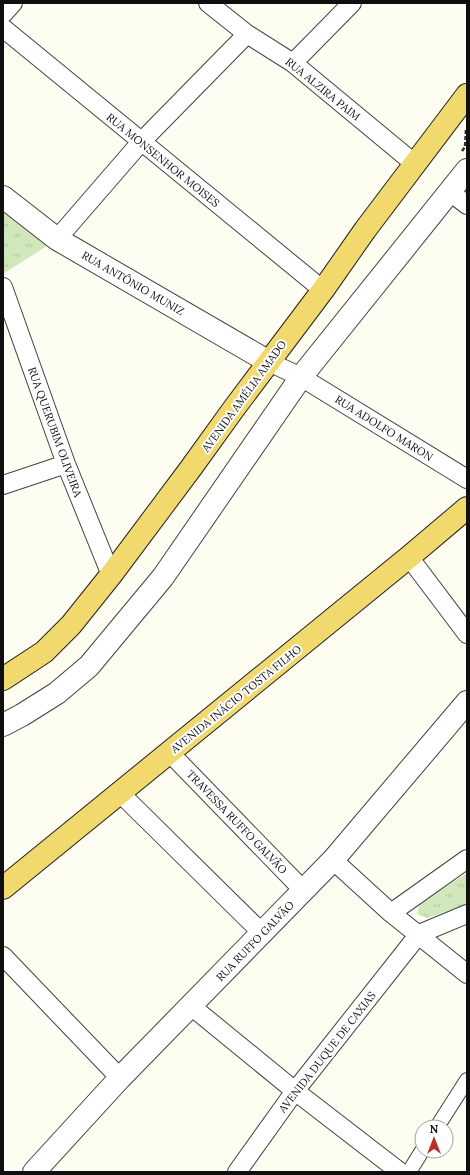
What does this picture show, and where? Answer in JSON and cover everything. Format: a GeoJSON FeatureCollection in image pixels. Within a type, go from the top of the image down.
{"type":"FeatureCollection","features":[{"type":"Feature","properties":{"kind":"main road","name":"AVENIDA AMÉLIA AMADO"},"geometry":{"type":"LineString","coordinates":[[3,678],[44,652],[70,625],[111,575],[192,468],[323,290],[365,230],[467,95]]}},
{"type":"Feature","properties":{"kind":"main road","name":"AVENIDA INÁCIO TOSTA FILHO"},"geometry":{"type":"LineString","coordinates":[[3,888],[170,753],[467,508]]}},
{"type":"Feature","properties":{"kind":"street"},"geometry":{"type":"LineString","coordinates":[[3,14],[13,3]]}},
{"type":"Feature","properties":{"kind":"street","name":"RUA ALZIRA PAIM"},"geometry":{"type":"LineString","coordinates":[[208,3],[247,34],[293,63],[415,164]]}},
{"type":"Feature","properties":{"kind":"street"},"geometry":{"type":"LineString","coordinates":[[293,63],[352,3]]}},
{"type":"Feature","properties":{"kind":"street","name":"RUA MONSENHOR MOISES"},"geometry":{"type":"LineString","coordinates":[[3,28],[323,290]]}},
{"type":"Feature","properties":{"kind":"street"},"geometry":{"type":"LineString","coordinates":[[57,239],[141,142],[247,34]]}},
{"type":"Feature","properties":{"kind":"street"},"geometry":{"type":"LineString","coordinates":[[3,725],[58,693],[89,666],[163,577],[301,377],[467,170]]}},
{"type":"Feature","properties":{"kind":"street"},"geometry":{"type":"LineString","coordinates":[[449,191],[467,205]]}},
{"type":"Feature","properties":{"kind":"street","name":"RUA ANTÔNIO MUNIZ"},"geometry":{"type":"LineString","coordinates":[[3,197],[57,239],[269,362]]}},
{"type":"Feature","properties":{"kind":"street","name":"RUA QUERUBIM OLIVEIRA"},"geometry":{"type":"LineString","coordinates":[[4,291],[66,464],[111,575]]}},
{"type":"Feature","properties":{"kind":"street","name":"RUA ADOLFO MARON"},"geometry":{"type":"LineString","coordinates":[[269,362],[301,377],[467,479]]}},
{"type":"Feature","properties":{"kind":"street"},"geometry":{"type":"LineString","coordinates":[[3,485],[66,464]]}},
{"type":"Feature","properties":{"kind":"street"},"geometry":{"type":"LineString","coordinates":[[409,557],[467,634]]}},
{"type":"Feature","properties":{"kind":"street","name":"RUA RUFFO GALVÃO"},"geometry":{"type":"LineString","coordinates":[[34,1172],[120,1078],[333,860],[467,702]]}},
{"type":"Feature","properties":{"kind":"street","name":"TRAVESSA RUFFO GALVÃO"},"geometry":{"type":"LineString","coordinates":[[170,753],[304,891]]}},
{"type":"Feature","properties":{"kind":"street"},"geometry":{"type":"LineString","coordinates":[[120,793],[262,933]]}},
{"type":"Feature","properties":{"kind":"street"},"geometry":{"type":"LineString","coordinates":[[391,913],[467,859]]}},
{"type":"Feature","properties":{"kind":"street"},"geometry":{"type":"LineString","coordinates":[[333,860],[391,913],[467,974]]}},
{"type":"Feature","properties":{"kind":"street"},"geometry":{"type":"LineString","coordinates":[[419,934],[467,914]]}},
{"type":"Feature","properties":{"kind":"street","name":"AVENIDA DUQUE DE CAXIAS"},"geometry":{"type":"LineString","coordinates":[[236,1172],[295,1091],[419,934]]}},
{"type":"Feature","properties":{"kind":"street"},"geometry":{"type":"LineString","coordinates":[[3,956],[120,1078]]}},
{"type":"Feature","properties":{"kind":"street"},"geometry":{"type":"LineString","coordinates":[[191,1006],[295,1091],[400,1172]]}},
{"type":"Feature","properties":{"kind":"street"},"geometry":{"type":"LineString","coordinates":[[442,1119],[467,1080]]}},
{"type":"Feature","properties":{"kind":"street"},"geometry":{"type":"LineString","coordinates":[[409,1172],[417,1159]]}},
{"type":"Feature","properties":{"kind":"green space"},"geometry":{"type":"Polygon","coordinates":[[[3,202],[50,244],[3,274],[3,202]]]}},
{"type":"Feature","properties":{"kind":"green space"},"geometry":{"type":"Polygon","coordinates":[[[467,873],[467,904],[428,918],[417,914],[420,903],[467,873]]]}}]}
